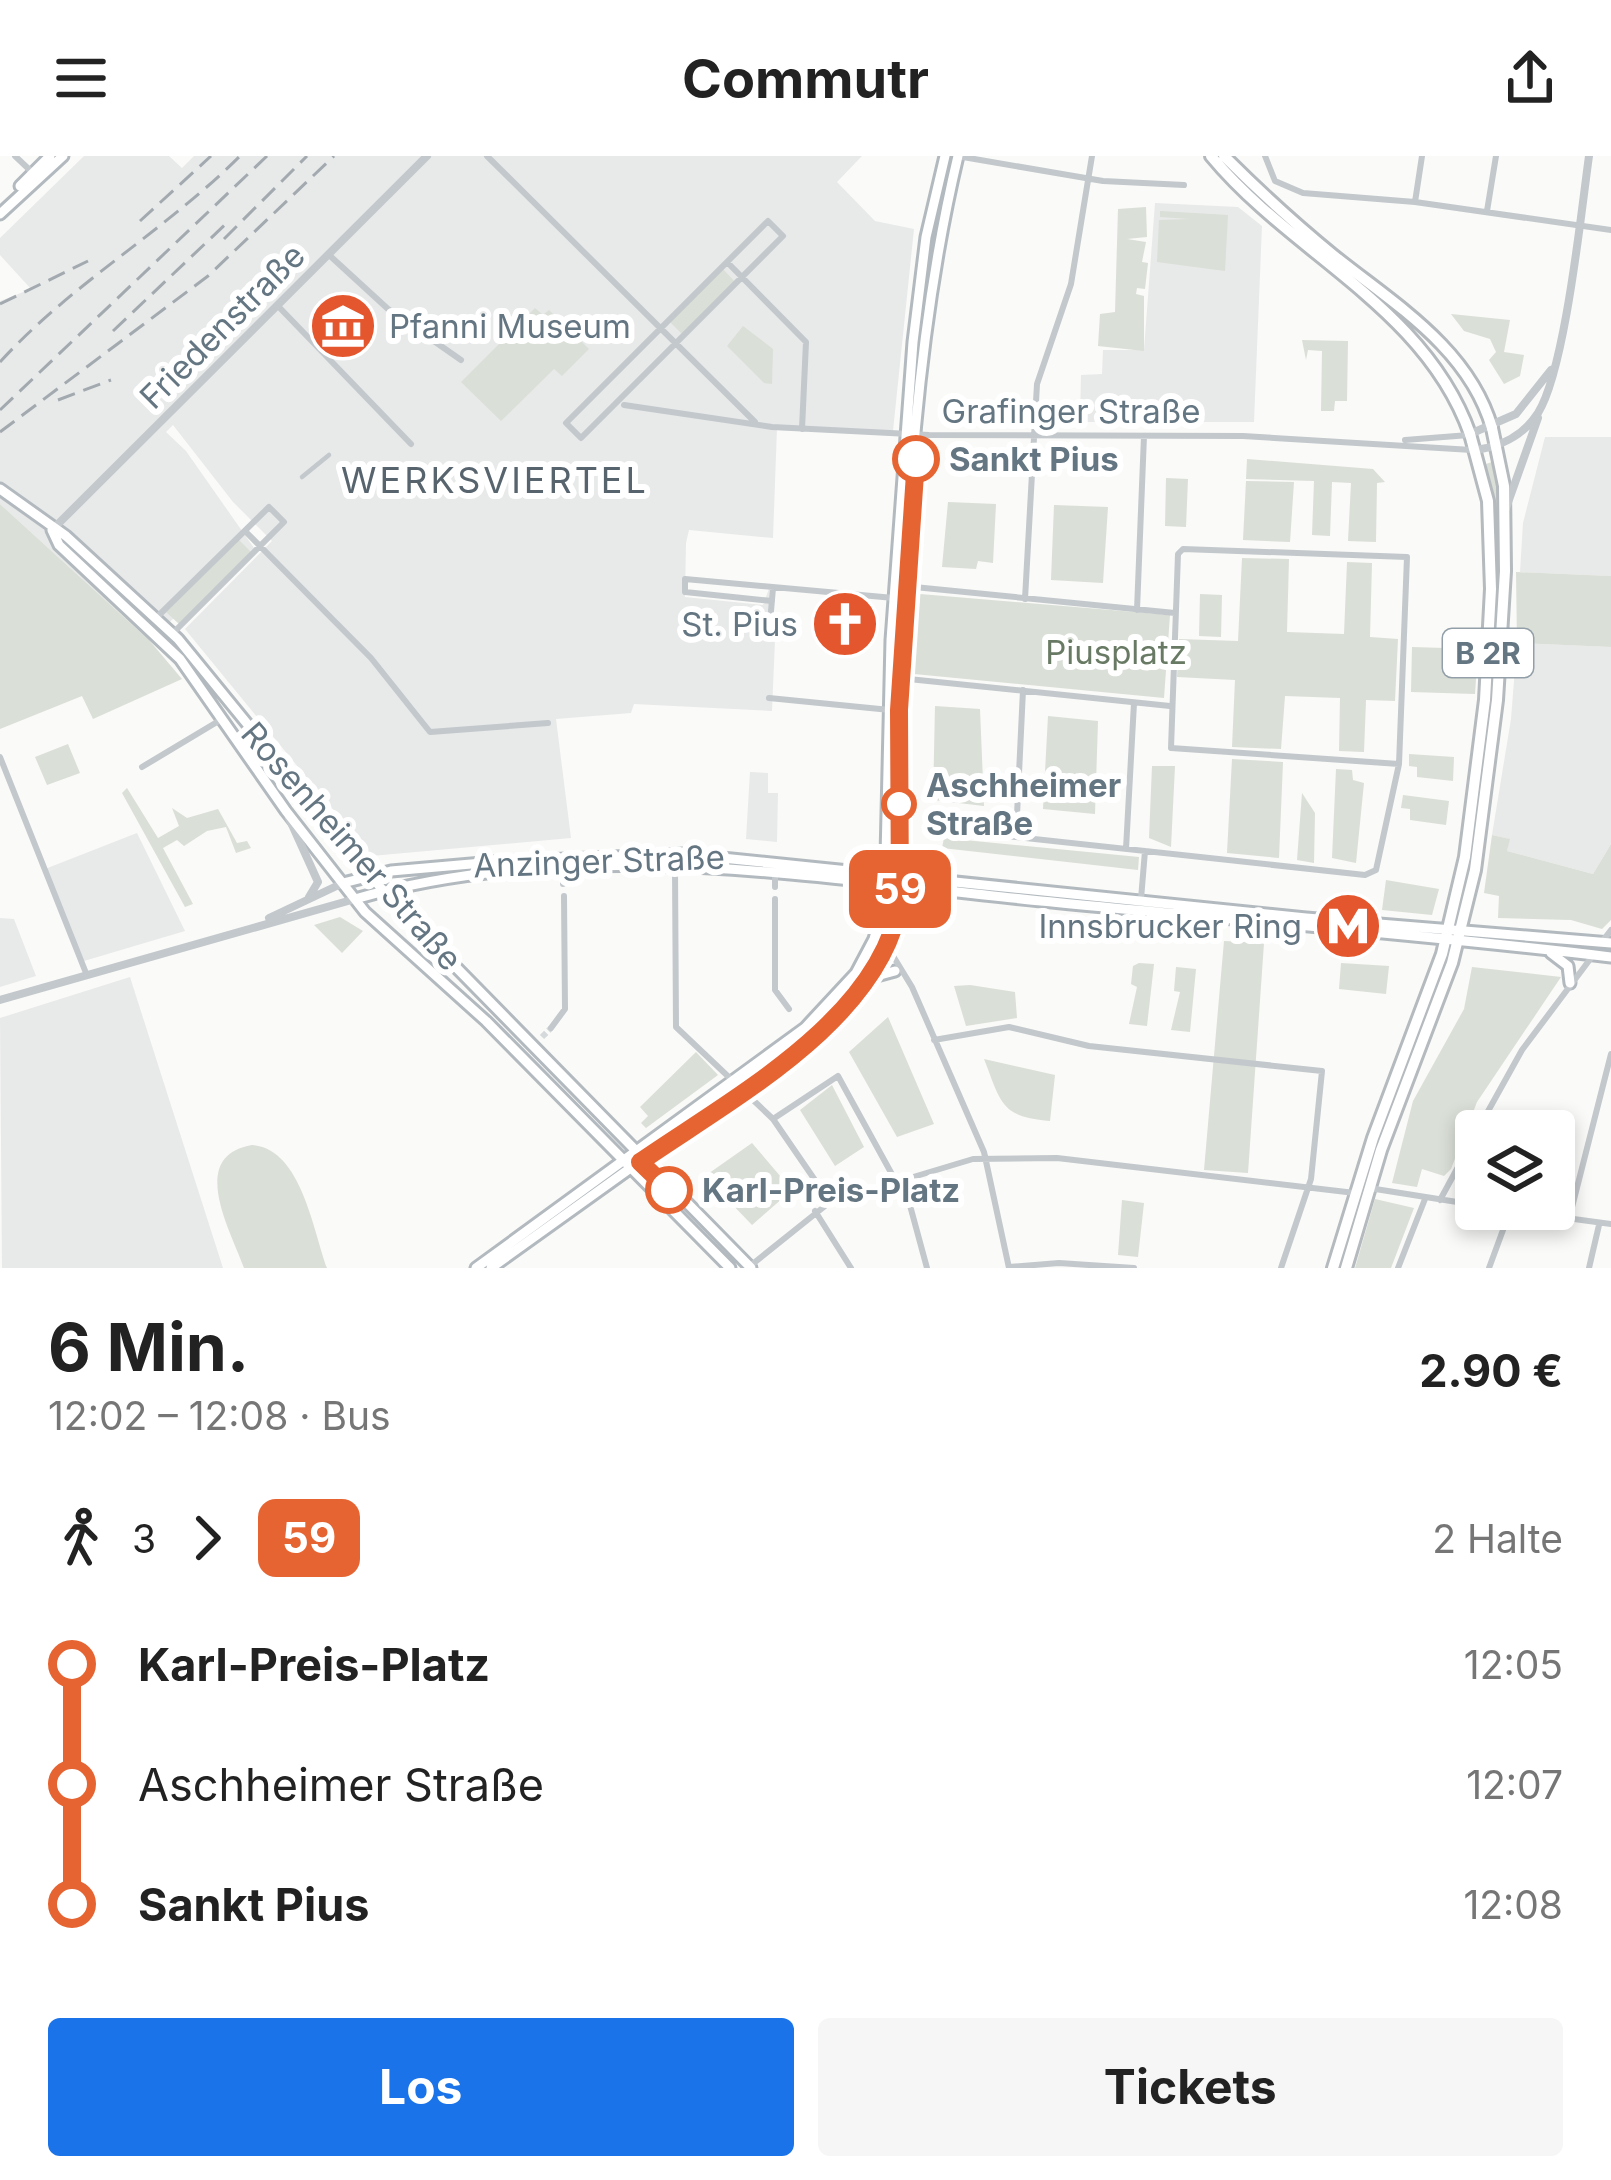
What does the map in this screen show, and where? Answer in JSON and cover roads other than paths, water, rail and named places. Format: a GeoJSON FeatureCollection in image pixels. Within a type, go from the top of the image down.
{"type":"FeatureCollection","features":[{"type":"Feature","properties":{"kind":"main road"},"geometry":{"type":"LineString","coordinates":[[36,176],[50,156]]}},
{"type":"Feature","properties":{"kind":"main road"},"geometry":{"type":"LineString","coordinates":[[0,210],[63,156]]}},
{"type":"Feature","properties":{"kind":"main road"},"geometry":{"type":"LineString","coordinates":[[476,1268],[644,1153],[805,1028],[833,1003],[871,945],[887,880],[920,273],[945,156]]}},
{"type":"Feature","properties":{"kind":"main road"},"geometry":{"type":"LineString","coordinates":[[912,434],[934,276],[958,156]]}},
{"type":"Feature","properties":{"kind":"main road","name":"B 2R"},"geometry":{"type":"LineString","coordinates":[[1208,156],[1422,347],[1456,399],[1470,434],[1491,530],[1488,666],[1454,936],[1354,1193],[1333,1268]]}},
{"type":"Feature","properties":{"kind":"main road","name":"B 2R"},"geometry":{"type":"LineString","coordinates":[[1227,156],[1440,341],[1471,378],[1497,447],[1505,513],[1498,700],[1454,936],[1346,1268]]}},
{"type":"Feature","properties":{"kind":"main road","name":"Rosenheimer Straße"},"geometry":{"type":"LineString","coordinates":[[0,489],[66,536],[172,633],[383,891],[538,1041],[751,1267]]}},
{"type":"Feature","properties":{"kind":"main road","name":"Rosenheimer Straße"},"geometry":{"type":"LineString","coordinates":[[52,530],[59,545],[167,643],[355,899],[629,1163],[730,1268]]}},
{"type":"Feature","properties":{"kind":"main road"},"geometry":{"type":"LineString","coordinates":[[895,678],[894,598],[900,585]]}},
{"type":"Feature","properties":{"kind":"main road"},"geometry":{"type":"LineString","coordinates":[[732,1082],[819,1033],[868,978],[887,946],[900,881],[894,710]]}},
{"type":"Feature","properties":{"kind":"main road","name":"Anzinger Straße"},"geometry":{"type":"LineString","coordinates":[[344,883],[370,875],[632,853],[734,856],[887,880]]}},
{"type":"Feature","properties":{"kind":"main road","name":"Anzinger Straße"},"geometry":{"type":"LineString","coordinates":[[355,899],[424,881],[562,868],[675,866],[900,881],[1454,936]]}},
{"type":"Feature","properties":{"kind":"main road"},"geometry":{"type":"LineString","coordinates":[[1454,936],[1607,942]]}},
{"type":"Feature","properties":{"kind":"main road"},"geometry":{"type":"LineString","coordinates":[[1454,936],[1611,957]]}},
{"type":"Feature","properties":{"kind":"main road"},"geometry":{"type":"LineString","coordinates":[[871,945],[881,958]]}},
{"type":"Feature","properties":{"kind":"main road"},"geometry":{"type":"LineString","coordinates":[[1546,950],[1568,966],[1570,983]]}},
{"type":"Feature","properties":{"kind":"main road"},"geometry":{"type":"LineString","coordinates":[[868,978],[900,974]]}},
{"type":"Feature","properties":{"kind":"main road"},"geometry":{"type":"LineString","coordinates":[[490,1268],[629,1163]]}},
{"type":"Feature","properties":{"kind":"street"},"geometry":{"type":"LineString","coordinates":[[15,156],[36,176]]}},
{"type":"Feature","properties":{"kind":"street","name":"Friedenstraße"},"geometry":{"type":"LineString","coordinates":[[52,530],[427,156]]}},
{"type":"Feature","properties":{"kind":"street"},"geometry":{"type":"LineString","coordinates":[[487,156],[755,422]]}},
{"type":"Feature","properties":{"kind":"street"},"geometry":{"type":"LineString","coordinates":[[958,156],[1088,179],[1184,185]]}},
{"type":"Feature","properties":{"kind":"street"},"geometry":{"type":"LineString","coordinates":[[1025,599],[1040,368],[1071,284],[1092,156]]}},
{"type":"Feature","properties":{"kind":"street"},"geometry":{"type":"LineString","coordinates":[[1265,156],[1269,173],[1281,185],[1303,193],[1415,202],[1611,230]]}},
{"type":"Feature","properties":{"kind":"street"},"geometry":{"type":"LineString","coordinates":[[1415,202],[1422,156]]}},
{"type":"Feature","properties":{"kind":"street"},"geometry":{"type":"LineString","coordinates":[[1487,212],[1496,156]]}},
{"type":"Feature","properties":{"kind":"street"},"geometry":{"type":"LineString","coordinates":[[1505,513],[1552,369],[1588,156]]}},
{"type":"Feature","properties":{"kind":"street"},"geometry":{"type":"LineString","coordinates":[[769,221],[783,236],[581,438],[566,422],[727,262],[769,221]]}},
{"type":"Feature","properties":{"kind":"street"},"geometry":{"type":"LineString","coordinates":[[328,254],[388,309],[461,360]]}},
{"type":"Feature","properties":{"kind":"street"},"geometry":{"type":"LineString","coordinates":[[727,262],[806,342],[802,429]]}},
{"type":"Feature","properties":{"kind":"street"},"geometry":{"type":"LineString","coordinates":[[277,305],[411,444]]}},
{"type":"Feature","properties":{"kind":"street"},"geometry":{"type":"LineString","coordinates":[[1492,428],[1527,404],[1552,369]]}},
{"type":"Feature","properties":{"kind":"street","name":"Grafinger Straße"},"geometry":{"type":"LineString","coordinates":[[624,405],[802,429],[1497,447]]}},
{"type":"Feature","properties":{"kind":"street"},"geometry":{"type":"LineString","coordinates":[[1497,447],[1527,427],[1542,405]]}},
{"type":"Feature","properties":{"kind":"street","name":"Grafinger Straße"},"geometry":{"type":"LineString","coordinates":[[1389,441],[1492,428]]}},
{"type":"Feature","properties":{"kind":"street"},"geometry":{"type":"LineString","coordinates":[[1137,610],[1144,436]]}},
{"type":"Feature","properties":{"kind":"street"},"geometry":{"type":"LineString","coordinates":[[302,477],[329,455]]}},
{"type":"Feature","properties":{"kind":"street"},"geometry":{"type":"LineString","coordinates":[[156,618],[269,507],[284,522],[172,633]]}},
{"type":"Feature","properties":{"kind":"street"},"geometry":{"type":"LineString","coordinates":[[244,531],[371,658],[430,732],[548,723]]}},
{"type":"Feature","properties":{"kind":"street"},"geometry":{"type":"LineString","coordinates":[[925,827],[1373,873],[1399,764],[1409,560],[1391,554],[1183,549],[1178,554],[1169,741],[1178,751],[1399,764]]}},
{"type":"Feature","properties":{"kind":"street"},"geometry":{"type":"LineString","coordinates":[[772,601],[685,592],[685,579],[894,598]]}},
{"type":"Feature","properties":{"kind":"street"},"geometry":{"type":"LineString","coordinates":[[900,585],[1175,613]]}},
{"type":"Feature","properties":{"kind":"street"},"geometry":{"type":"LineString","coordinates":[[769,634],[773,588]]}},
{"type":"Feature","properties":{"kind":"street"},"geometry":{"type":"LineString","coordinates":[[895,678],[1170,706]]}},
{"type":"Feature","properties":{"kind":"street"},"geometry":{"type":"LineString","coordinates":[[1016,837],[1023,690]]}},
{"type":"Feature","properties":{"kind":"street"},"geometry":{"type":"LineString","coordinates":[[770,698],[894,710]]}},
{"type":"Feature","properties":{"kind":"street"},"geometry":{"type":"LineString","coordinates":[[1126,849],[1134,703]]}},
{"type":"Feature","properties":{"kind":"street","name":"Rosenheimer Straße"},"geometry":{"type":"LineString","coordinates":[[142,767],[222,719]]}},
{"type":"Feature","properties":{"kind":"street"},"geometry":{"type":"LineString","coordinates":[[0,757],[86,973]]}},
{"type":"Feature","properties":{"kind":"street"},"geometry":{"type":"LineString","coordinates":[[286,811],[318,882],[309,897]]}},
{"type":"Feature","properties":{"kind":"street"},"geometry":{"type":"LineString","coordinates":[[899,820],[915,826]]}},
{"type":"Feature","properties":{"kind":"street"},"geometry":{"type":"LineString","coordinates":[[1139,905],[1145,850]]}},
{"type":"Feature","properties":{"kind":"street"},"geometry":{"type":"LineString","coordinates":[[675,866],[676,1024],[772,1120],[830,1202]]}},
{"type":"Feature","properties":{"kind":"street"},"geometry":{"type":"LineString","coordinates":[[562,868],[563,884]]}},
{"type":"Feature","properties":{"kind":"street"},"geometry":{"type":"LineString","coordinates":[[775,872],[775,887]]}},
{"type":"Feature","properties":{"kind":"street"},"geometry":{"type":"LineString","coordinates":[[262,921],[344,883]]}},
{"type":"Feature","properties":{"kind":"street"},"geometry":{"type":"LineString","coordinates":[[551,1028],[565,1010],[564,896]]}},
{"type":"Feature","properties":{"kind":"street"},"geometry":{"type":"LineString","coordinates":[[0,1000],[262,921],[355,899]]}},
{"type":"Feature","properties":{"kind":"street"},"geometry":{"type":"LineString","coordinates":[[775,899],[775,989],[789,1009]]}},
{"type":"Feature","properties":{"kind":"street"},"geometry":{"type":"LineString","coordinates":[[1489,1110],[1522,1050],[1570,983],[1607,942],[1611,930]]}},
{"type":"Feature","properties":{"kind":"street"},"geometry":{"type":"LineString","coordinates":[[887,946],[987,1159],[1009,1267],[1065,1263],[1134,1268]]}},
{"type":"Feature","properties":{"kind":"street"},"geometry":{"type":"LineString","coordinates":[[881,958],[900,974]]}},
{"type":"Feature","properties":{"kind":"street"},"geometry":{"type":"LineString","coordinates":[[797,1018],[805,1028]]}},
{"type":"Feature","properties":{"kind":"street"},"geometry":{"type":"LineString","coordinates":[[934,1040],[1009,1027],[1085,1046],[1322,1071],[1307,1184],[1281,1268]]}},
{"type":"Feature","properties":{"kind":"street"},"geometry":{"type":"LineString","coordinates":[[1575,1195],[1611,1054]]}},
{"type":"Feature","properties":{"kind":"street"},"geometry":{"type":"LineString","coordinates":[[772,1120],[838,1076],[898,1177],[927,1268]]}},
{"type":"Feature","properties":{"kind":"street"},"geometry":{"type":"LineString","coordinates":[[751,1267],[814,1210],[830,1202],[898,1177],[987,1159],[1057,1158],[1354,1193]]}},
{"type":"Feature","properties":{"kind":"street"},"geometry":{"type":"LineString","coordinates":[[1440,1200],[1455,1172]]}},
{"type":"Feature","properties":{"kind":"street"},"geometry":{"type":"LineString","coordinates":[[1369,1188],[1455,1202]]}},
{"type":"Feature","properties":{"kind":"street"},"geometry":{"type":"LineString","coordinates":[[1397,1268],[1426,1198]]}},
{"type":"Feature","properties":{"kind":"street"},"geometry":{"type":"LineString","coordinates":[[814,1210],[851,1268]]}},
{"type":"Feature","properties":{"kind":"street"},"geometry":{"type":"LineString","coordinates":[[1575,1220],[1611,1224]]}},
{"type":"Feature","properties":{"kind":"street"},"geometry":{"type":"LineString","coordinates":[[1589,1268],[1599,1223]]}},
{"type":"Feature","properties":{"kind":"street"},"geometry":{"type":"LineString","coordinates":[[1489,1268],[1503,1230]]}},
{"type":"Feature","properties":{"kind":"tunnel"},"geometry":{"type":"LineString","coordinates":[[542,1037],[551,1028]]}},
{"type":"Feature","properties":{"kind":"railway"},"geometry":{"type":"LineString","coordinates":[[140,221],[211,156]]}},
{"type":"Feature","properties":{"kind":"railway"},"geometry":{"type":"LineString","coordinates":[[0,362],[57,307],[240,156]]}},
{"type":"Feature","properties":{"kind":"railway"},"geometry":{"type":"LineString","coordinates":[[0,410],[267,156]]}},
{"type":"Feature","properties":{"kind":"railway"},"geometry":{"type":"LineString","coordinates":[[224,239],[307,156]]}},
{"type":"Feature","properties":{"kind":"railway"},"geometry":{"type":"LineString","coordinates":[[0,432],[208,276],[334,156]]}},
{"type":"Feature","properties":{"kind":"railway"},"geometry":{"type":"LineString","coordinates":[[113,331],[230,220]]}},
{"type":"Feature","properties":{"kind":"railway"},"geometry":{"type":"LineString","coordinates":[[0,304],[88,261]]}},
{"type":"Feature","properties":{"kind":"railway"},"geometry":{"type":"LineString","coordinates":[[58,400],[111,380]]}},
{"type":"Feature","properties":{"kind":"place","name":"Pfanni Museum"},"geometry":{"type":"Point","coordinates":[343,326]}},
{"type":"Feature","properties":{"kind":"place","name":"Sankt Pius"},"geometry":{"type":"Point","coordinates":[916,459]}},
{"type":"Feature","properties":{"kind":"place","name":"St. Pius"},"geometry":{"type":"Point","coordinates":[845,624]}},
{"type":"Feature","properties":{"kind":"place","name":"Aschheimer Straße"},"geometry":{"type":"Point","coordinates":[899,804]}},
{"type":"Feature","properties":{"kind":"place","name":"Innsbrucker Ring"},"geometry":{"type":"Point","coordinates":[1348,926]}},
{"type":"Feature","properties":{"kind":"place","name":"Karl-Preis-Platz"},"geometry":{"type":"Point","coordinates":[669,1190]}},
{"type":"Feature","properties":{"kind":"district","name":"WERKSVIERTEL"},"geometry":{"type":"Point","coordinates":[495,480]}},
{"type":"Feature","properties":{"kind":"park label","name":"Piusplatz"},"geometry":{"type":"Point","coordinates":[1116,652]}}]}
